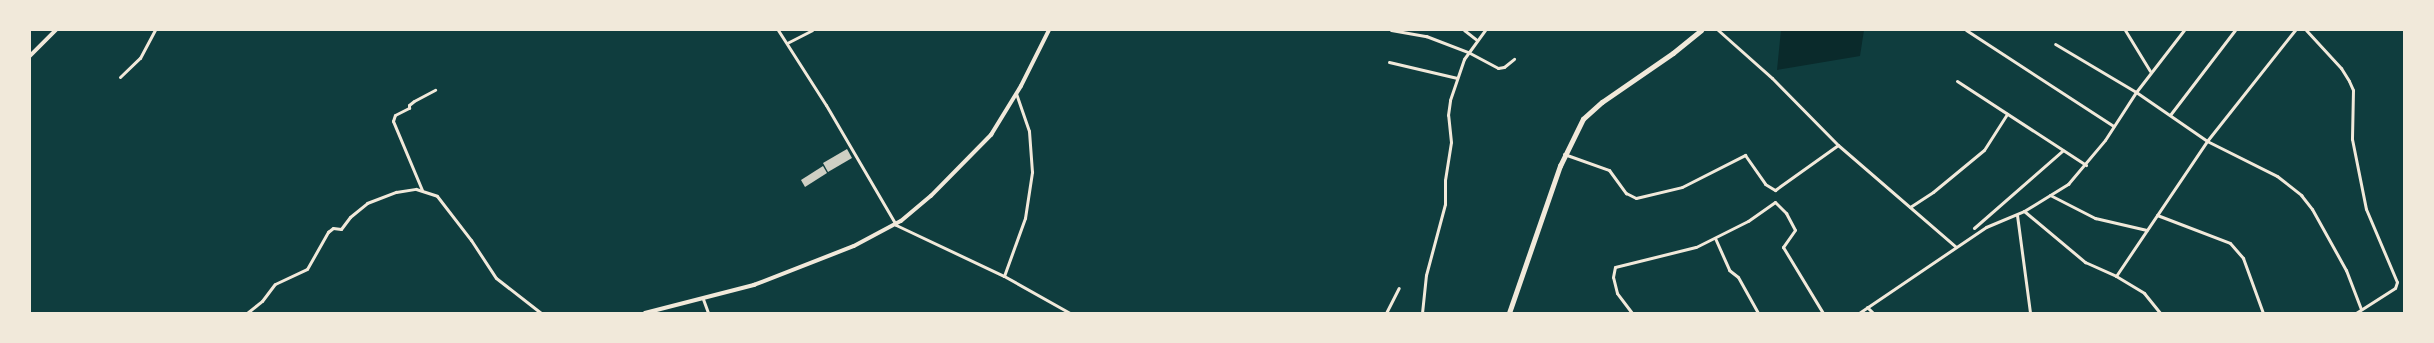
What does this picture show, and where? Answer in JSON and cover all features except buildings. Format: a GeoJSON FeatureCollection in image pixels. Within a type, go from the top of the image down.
{"type":"FeatureCollection","features":[{"type":"Feature","properties":{"kind":"main road"},"geometry":{"type":"LineString","coordinates":[[1509,313],[1564,154],[1579,125],[1592,110],[1673,53],[1701,30]]}},
{"type":"Feature","properties":{"kind":"street"},"geometry":{"type":"LineString","coordinates":[[30,56],[56,30]]}},
{"type":"Feature","properties":{"kind":"street"},"geometry":{"type":"LineString","coordinates":[[120,77],[140,58],[155,30]]}},
{"type":"Feature","properties":{"kind":"street"},"geometry":{"type":"LineString","coordinates":[[778,30],[826,105],[896,225],[1004,276],[1070,313]]}},
{"type":"Feature","properties":{"kind":"street"},"geometry":{"type":"LineString","coordinates":[[787,43],[812,30]]}},
{"type":"Feature","properties":{"kind":"street"},"geometry":{"type":"LineString","coordinates":[[644,313],[703,299],[773,279],[854,246],[896,225],[921,206],[982,146],[998,127],[1049,30]]}},
{"type":"Feature","properties":{"kind":"street"},"geometry":{"type":"LineString","coordinates":[[1391,30],[1426,36],[1468,52],[1501,68],[1514,59]]}},
{"type":"Feature","properties":{"kind":"street"},"geometry":{"type":"LineString","coordinates":[[1464,30],[1477,40]]}},
{"type":"Feature","properties":{"kind":"street"},"geometry":{"type":"LineString","coordinates":[[1422,313],[1426,275],[1445,204],[1445,180],[1451,142],[1448,115],[1457,78],[1468,52],[1485,30]]}},
{"type":"Feature","properties":{"kind":"street"},"geometry":{"type":"LineString","coordinates":[[1718,30],[1772,78],[1838,145],[1955,246]]}},
{"type":"Feature","properties":{"kind":"street"},"geometry":{"type":"LineString","coordinates":[[1966,30],[2113,126]]}},
{"type":"Feature","properties":{"kind":"street"},"geometry":{"type":"LineString","coordinates":[[2125,30],[2150,71]]}},
{"type":"Feature","properties":{"kind":"street"},"geometry":{"type":"LineString","coordinates":[[1859,313],[1955,246],[1986,227],[2024,212],[2068,184],[2086,165],[2150,71],[2184,30]]}},
{"type":"Feature","properties":{"kind":"street"},"geometry":{"type":"LineString","coordinates":[[2170,115],[2235,30]]}},
{"type":"Feature","properties":{"kind":"street"},"geometry":{"type":"LineString","coordinates":[[2116,276],[2207,141],[2295,30]]}},
{"type":"Feature","properties":{"kind":"street"},"geometry":{"type":"LineString","coordinates":[[2306,30],[2341,68],[2351,86],[2352,139],[2366,209],[2397,282],[2395,288],[2356,313]]}},
{"type":"Feature","properties":{"kind":"street"},"geometry":{"type":"LineString","coordinates":[[2055,44],[2136,92],[2207,141],[2277,176],[2301,195],[2312,208],[2346,270],[2362,309]]}},
{"type":"Feature","properties":{"kind":"street"},"geometry":{"type":"LineString","coordinates":[[1389,62],[1457,78]]}},
{"type":"Feature","properties":{"kind":"street"},"geometry":{"type":"LineString","coordinates":[[1957,81],[2086,165]]}},
{"type":"Feature","properties":{"kind":"street"},"geometry":{"type":"LineString","coordinates":[[422,190],[393,121],[395,115],[409,108],[414,101],[435,90]]}},
{"type":"Feature","properties":{"kind":"street"},"geometry":{"type":"LineString","coordinates":[[1004,276],[1025,218],[1032,172],[1029,131],[1016,94]]}},
{"type":"Feature","properties":{"kind":"street"},"geometry":{"type":"LineString","coordinates":[[1910,207],[1932,192],[1984,150],[2007,114]]}},
{"type":"Feature","properties":{"kind":"street"},"geometry":{"type":"LineString","coordinates":[[1564,154],[1609,170],[1626,193],[1636,198],[1682,187],[1745,155],[1765,184],[1775,190],[1838,145]]}},
{"type":"Feature","properties":{"kind":"street"},"geometry":{"type":"LineString","coordinates":[[1974,228],[2063,150]]}},
{"type":"Feature","properties":{"kind":"street"},"geometry":{"type":"LineString","coordinates":[[247,313],[262,301],[275,284],[307,269],[328,232],[333,228],[341,230],[350,217],[367,203],[396,192],[422,190],[437,196],[444,203],[496,278],[541,313]]}},
{"type":"Feature","properties":{"kind":"street"},"geometry":{"type":"LineString","coordinates":[[2050,196],[2095,218],[2147,230]]}},
{"type":"Feature","properties":{"kind":"street"},"geometry":{"type":"LineString","coordinates":[[1632,313],[1617,293],[1613,278],[1616,267],[1688,250],[1748,221],[1773,202],[1778,203],[1795,230],[1783,247],[1823,313]]}},
{"type":"Feature","properties":{"kind":"street"},"geometry":{"type":"LineString","coordinates":[[2024,212],[2085,262],[2116,276],[2144,293],[2160,313]]}},
{"type":"Feature","properties":{"kind":"street"},"geometry":{"type":"LineString","coordinates":[[2017,215],[2030,313]]}},
{"type":"Feature","properties":{"kind":"street"},"geometry":{"type":"LineString","coordinates":[[2157,215],[2230,244],[2243,258],[2263,313]]}},
{"type":"Feature","properties":{"kind":"street"},"geometry":{"type":"LineString","coordinates":[[1715,238],[1731,273],[1738,277],[1758,313]]}},
{"type":"Feature","properties":{"kind":"street"},"geometry":{"type":"LineString","coordinates":[[1386,313],[1399,288]]}},
{"type":"Feature","properties":{"kind":"street"},"geometry":{"type":"LineString","coordinates":[[703,299],[708,313]]}},
{"type":"Feature","properties":{"kind":"street"},"geometry":{"type":"LineString","coordinates":[[1867,307],[1873,313]]}},
{"type":"Feature","properties":{"kind":"water"},"geometry":{"type":"Polygon","coordinates":[[[1781,30],[1864,30],[1860,56],[1777,70],[1781,30]]]}}]}
